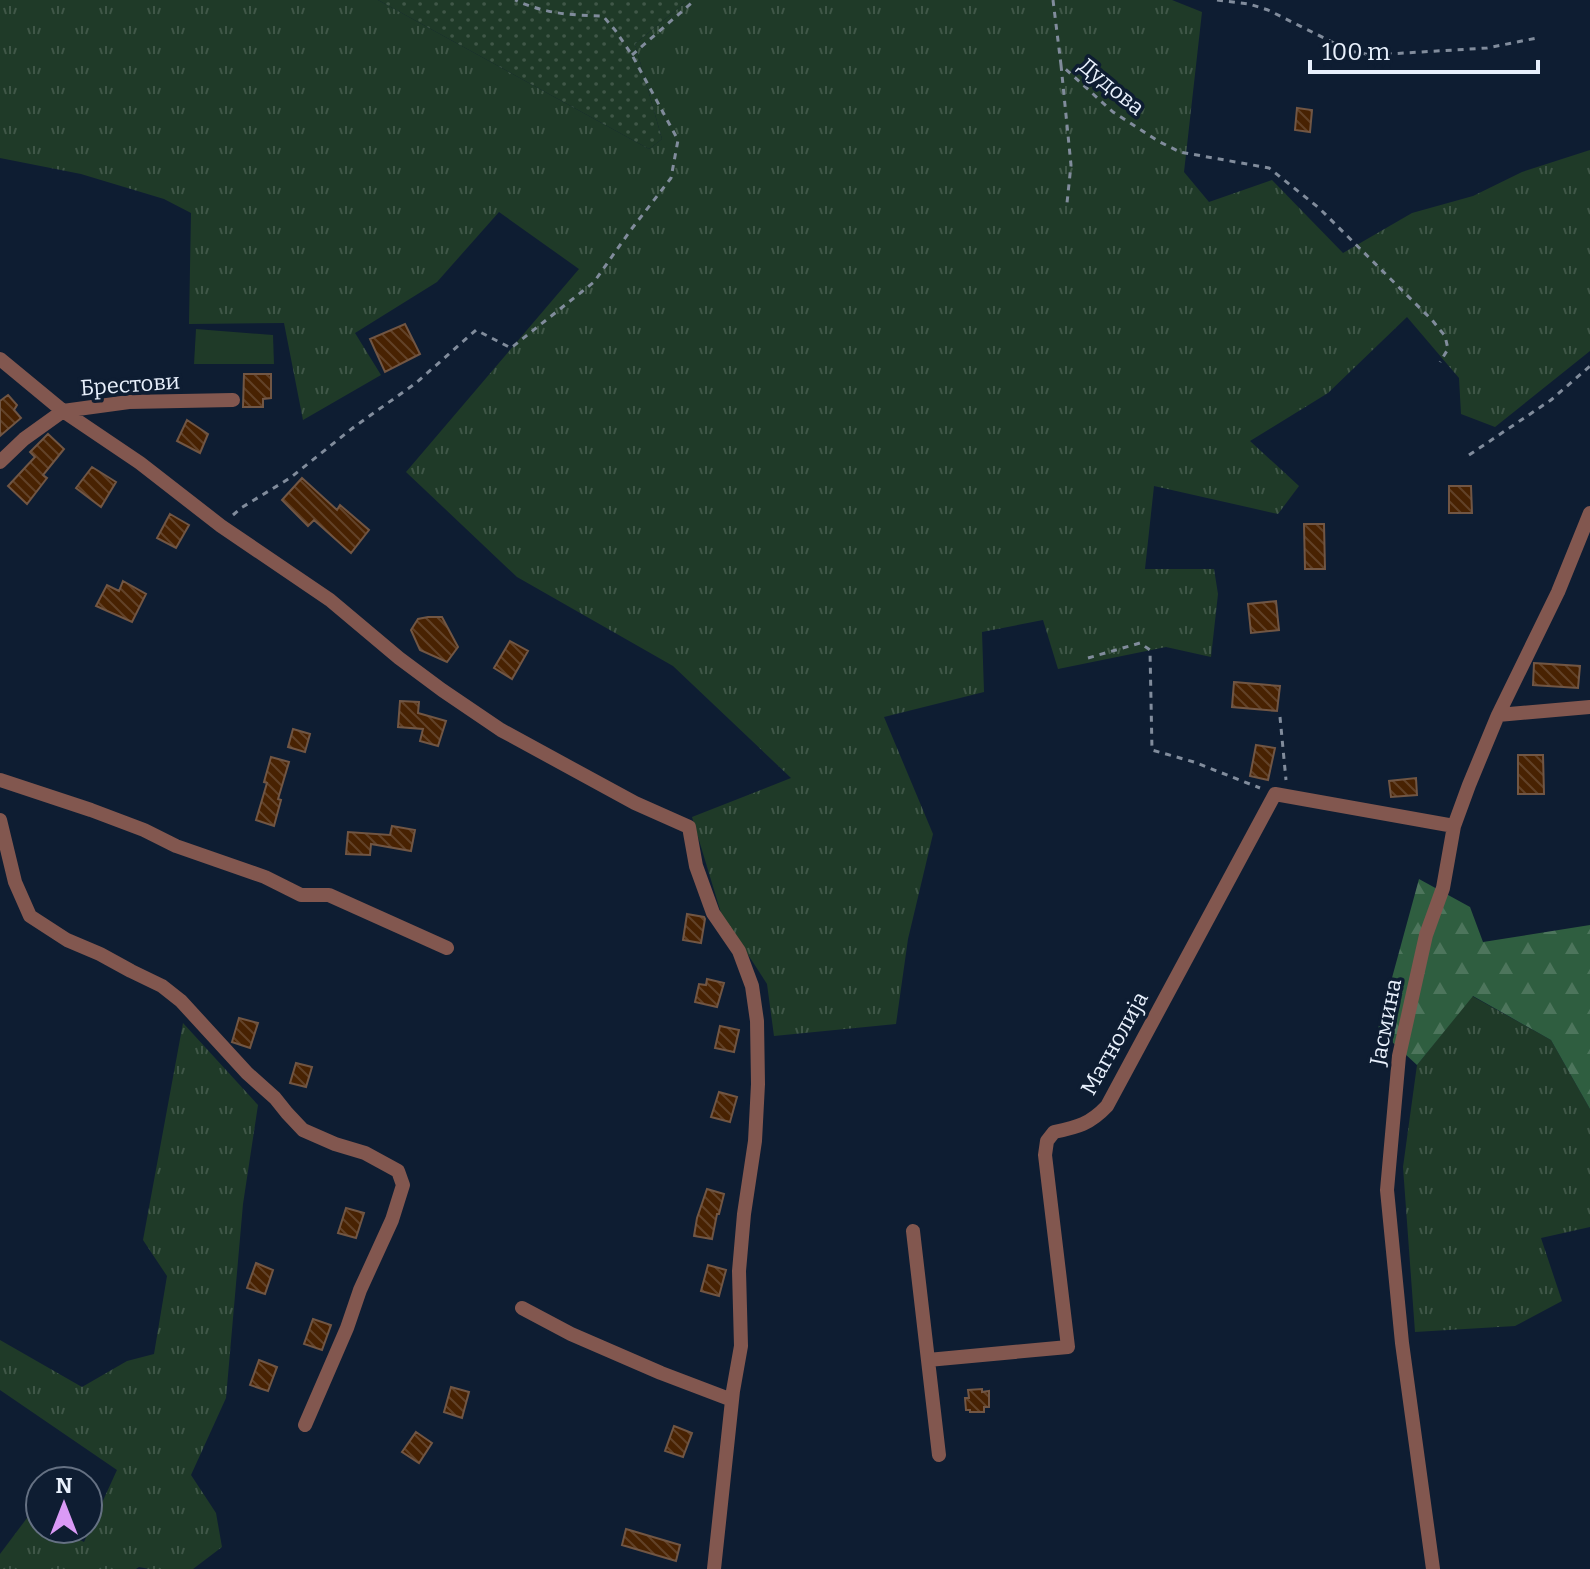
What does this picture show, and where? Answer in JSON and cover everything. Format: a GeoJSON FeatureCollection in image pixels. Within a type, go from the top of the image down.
{"type":"FeatureCollection","features":[{"type":"Feature","properties":{"kind":"street"},"geometry":{"type":"LineString","coordinates":[[0,359],[63,411],[140,463],[221,526],[330,600],[442,690],[501,730],[635,803],[689,827],[696,866],[713,913],[739,951],[752,986],[757,1021],[755,1141],[739,1271],[741,1346],[732,1400],[714,1569]]}},
{"type":"Feature","properties":{"kind":"street","name":"Брестови"},"geometry":{"type":"LineString","coordinates":[[0,462],[24,439],[63,411],[129,402],[233,400]]}},
{"type":"Feature","properties":{"kind":"street","name":"Јасмина"},"geometry":{"type":"LineString","coordinates":[[1433,1569],[1402,1343],[1387,1190],[1399,1056],[1426,935],[1443,888],[1454,826],[1498,715],[1558,592],[1590,513]]}},
{"type":"Feature","properties":{"kind":"street"},"geometry":{"type":"LineString","coordinates":[[1498,715],[1590,707]]}},
{"type":"Feature","properties":{"kind":"street"},"geometry":{"type":"LineString","coordinates":[[0,780],[144,830],[176,846],[265,877],[301,895],[329,895],[447,948]]}},
{"type":"Feature","properties":{"kind":"street"},"geometry":{"type":"LineString","coordinates":[[1282,795],[1454,826]]}},
{"type":"Feature","properties":{"kind":"street","name":"Магнолија"},"geometry":{"type":"LineString","coordinates":[[928,1360],[1068,1347],[1045,1155],[1047,1141],[1054,1132],[1094,1119],[1107,1106],[1282,795]]}},
{"type":"Feature","properties":{"kind":"street"},"geometry":{"type":"LineString","coordinates":[[0,820],[15,882],[30,916],[67,940],[162,986],[181,1001],[303,1130],[365,1153],[398,1171],[403,1185],[392,1220],[305,1425]]}},
{"type":"Feature","properties":{"kind":"street"},"geometry":{"type":"LineString","coordinates":[[913,1231],[939,1455]]}},
{"type":"Feature","properties":{"kind":"street"},"geometry":{"type":"LineString","coordinates":[[522,1308],[571,1334],[732,1400]]}},
{"type":"Feature","properties":{"kind":"path"},"geometry":{"type":"LineString","coordinates":[[221,526],[241,508],[290,478],[416,383],[476,330],[511,348],[550,319],[594,282],[671,178],[678,140],[632,55],[603,16],[536,10],[515,0]]}},
{"type":"Feature","properties":{"kind":"path"},"geometry":{"type":"LineString","coordinates":[[632,55],[695,0]]}},
{"type":"Feature","properties":{"kind":"path","name":"Дудова"},"geometry":{"type":"LineString","coordinates":[[1053,0],[1061,65],[1113,112],[1180,152],[1269,168],[1319,208],[1432,320],[1445,336],[1448,349],[1440,362]]}},
{"type":"Feature","properties":{"kind":"path"},"geometry":{"type":"LineString","coordinates":[[1217,0],[1268,10],[1350,51],[1371,55],[1487,48],[1537,38]]}},
{"type":"Feature","properties":{"kind":"path"},"geometry":{"type":"LineString","coordinates":[[1061,65],[1071,165],[1067,203]]}},
{"type":"Feature","properties":{"kind":"path"},"geometry":{"type":"LineString","coordinates":[[1469,455],[1551,400],[1590,366]]}},
{"type":"Feature","properties":{"kind":"path"},"geometry":{"type":"LineString","coordinates":[[1088,658],[1140,643],[1150,650],[1152,750],[1282,795],[1280,717]]}},
{"type":"Feature","properties":{"kind":"green space"},"geometry":{"type":"Polygon","coordinates":[[[0,0],[378,0],[649,149],[662,139],[635,44],[688,0],[1172,0],[1202,12],[1184,172],[1209,202],[1272,180],[1343,253],[1412,213],[1473,196],[1522,172],[1590,150],[1590,351],[1495,427],[1461,414],[1459,378],[1407,317],[1328,393],[1250,441],[1299,486],[1278,514],[1154,486],[1145,569],[1214,569],[1218,594],[1211,657],[1166,647],[1058,669],[1043,620],[982,632],[984,692],[884,717],[933,834],[908,939],[896,1024],[774,1036],[767,984],[721,913],[692,817],[791,778],[673,666],[517,577],[406,472],[579,269],[499,212],[437,282],[355,333],[381,375],[303,420],[284,323],[189,324],[191,213],[164,199],[81,174],[0,158],[0,0]]]}},
{"type":"Feature","properties":{"kind":"green space"},"geometry":{"type":"Polygon","coordinates":[[[378,0],[688,0],[635,44],[662,139],[649,149],[378,0]]]}},
{"type":"Feature","properties":{"kind":"green space"},"geometry":{"type":"Polygon","coordinates":[[[196,329],[273,335],[274,364],[194,364],[196,329]]]}},
{"type":"Feature","properties":{"kind":"green space"},"geometry":{"type":"Polygon","coordinates":[[[1419,879],[1470,907],[1483,942],[1590,925],[1590,1109],[1551,1040],[1473,996],[1417,1065],[1378,1029],[1419,879]]]}},
{"type":"Feature","properties":{"kind":"green space"},"geometry":{"type":"Polygon","coordinates":[[[1472,996],[1551,1040],[1590,1109],[1590,1227],[1541,1238],[1562,1301],[1515,1326],[1415,1332],[1403,1167],[1417,1065],[1472,996]]]}},
{"type":"Feature","properties":{"kind":"green space"},"geometry":{"type":"Polygon","coordinates":[[[183,1023],[258,1105],[243,1204],[226,1398],[191,1475],[216,1513],[222,1547],[193,1569],[0,1569],[0,1554],[24,1522],[24,1545],[104,1545],[104,1498],[117,1470],[0,1390],[0,1340],[82,1387],[127,1361],[154,1354],[167,1276],[143,1240],[183,1023]]]}},
{"type":"Feature","properties":{"kind":"building"},"geometry":{"type":"Polygon","coordinates":[[[1297,108],[1312,110],[1310,132],[1295,130],[1297,108]]]}},
{"type":"Feature","properties":{"kind":"building"},"geometry":{"type":"Polygon","coordinates":[[[405,324],[420,354],[385,372],[370,339],[405,324]]]}},
{"type":"Feature","properties":{"kind":"building"},"geometry":{"type":"Polygon","coordinates":[[[244,374],[271,374],[271,398],[263,399],[263,407],[243,407],[244,374]]]}},
{"type":"Feature","properties":{"kind":"building"},"geometry":{"type":"Polygon","coordinates":[[[8,395],[17,405],[14,410],[21,418],[0,436],[0,401],[8,395]]]}},
{"type":"Feature","properties":{"kind":"building"},"geometry":{"type":"Polygon","coordinates":[[[187,420],[208,434],[200,453],[177,441],[187,420]]]}},
{"type":"Feature","properties":{"kind":"building"},"geometry":{"type":"Polygon","coordinates":[[[48,434],[64,449],[43,475],[47,478],[27,504],[8,486],[35,457],[30,452],[48,434]]]}},
{"type":"Feature","properties":{"kind":"building"},"geometry":{"type":"Polygon","coordinates":[[[92,467],[116,482],[101,507],[76,488],[92,467]]]}},
{"type":"Feature","properties":{"kind":"building"},"geometry":{"type":"Polygon","coordinates":[[[302,478],[337,510],[340,505],[369,530],[351,553],[314,520],[308,526],[282,500],[302,478]]]}},
{"type":"Feature","properties":{"kind":"building"},"geometry":{"type":"Polygon","coordinates":[[[1449,486],[1471,486],[1472,513],[1449,513],[1449,486]]]}},
{"type":"Feature","properties":{"kind":"building"},"geometry":{"type":"Polygon","coordinates":[[[170,514],[189,525],[176,548],[157,538],[170,514]]]}},
{"type":"Feature","properties":{"kind":"building"},"geometry":{"type":"Polygon","coordinates":[[[1304,524],[1324,524],[1325,569],[1305,569],[1304,524]]]}},
{"type":"Feature","properties":{"kind":"building"},"geometry":{"type":"Polygon","coordinates":[[[123,581],[146,594],[132,622],[96,606],[107,585],[119,591],[123,581]]]}},
{"type":"Feature","properties":{"kind":"building"},"geometry":{"type":"Polygon","coordinates":[[[1276,601],[1279,630],[1251,633],[1248,604],[1276,601]]]}},
{"type":"Feature","properties":{"kind":"building"},"geometry":{"type":"Polygon","coordinates":[[[442,617],[458,647],[447,662],[420,650],[411,630],[418,619],[442,617]]]}},
{"type":"Feature","properties":{"kind":"building"},"geometry":{"type":"Polygon","coordinates":[[[510,641],[528,651],[512,679],[494,668],[510,641]]]}},
{"type":"Feature","properties":{"kind":"building"},"geometry":{"type":"Polygon","coordinates":[[[1534,663],[1580,666],[1578,688],[1533,685],[1534,663]]]}},
{"type":"Feature","properties":{"kind":"building"},"geometry":{"type":"Polygon","coordinates":[[[1234,682],[1280,686],[1277,711],[1232,707],[1234,682]]]}},
{"type":"Feature","properties":{"kind":"building"},"geometry":{"type":"Polygon","coordinates":[[[400,701],[419,702],[418,713],[446,721],[438,746],[420,741],[423,729],[398,727],[400,701]]]}},
{"type":"Feature","properties":{"kind":"building"},"geometry":{"type":"Polygon","coordinates":[[[293,729],[310,734],[305,752],[288,747],[293,729]]]}},
{"type":"Feature","properties":{"kind":"building"},"geometry":{"type":"Polygon","coordinates":[[[1256,745],[1275,748],[1268,780],[1250,776],[1256,745]]]}},
{"type":"Feature","properties":{"kind":"building"},"geometry":{"type":"Polygon","coordinates":[[[1518,755],[1543,755],[1544,794],[1518,794],[1518,755]]]}},
{"type":"Feature","properties":{"kind":"building"},"geometry":{"type":"Polygon","coordinates":[[[271,757],[289,762],[274,826],[256,820],[271,757]]]}},
{"type":"Feature","properties":{"kind":"building"},"geometry":{"type":"Polygon","coordinates":[[[1416,778],[1417,795],[1391,797],[1389,781],[1416,778]]]}},
{"type":"Feature","properties":{"kind":"building"},"geometry":{"type":"Polygon","coordinates":[[[392,826],[415,830],[411,851],[371,844],[370,855],[346,854],[348,832],[390,835],[392,826]]]}},
{"type":"Feature","properties":{"kind":"building"},"geometry":{"type":"Polygon","coordinates":[[[687,914],[705,919],[701,943],[683,940],[687,914]]]}},
{"type":"Feature","properties":{"kind":"building"},"geometry":{"type":"Polygon","coordinates":[[[707,979],[724,983],[717,1007],[695,1002],[699,984],[706,985],[707,979]]]}},
{"type":"Feature","properties":{"kind":"building"},"geometry":{"type":"Polygon","coordinates":[[[239,1018],[258,1023],[250,1048],[232,1042],[239,1018]]]}},
{"type":"Feature","properties":{"kind":"building"},"geometry":{"type":"Polygon","coordinates":[[[720,1026],[739,1030],[734,1052],[715,1048],[720,1026]]]}},
{"type":"Feature","properties":{"kind":"building"},"geometry":{"type":"Polygon","coordinates":[[[296,1063],[312,1067],[306,1087],[290,1083],[296,1063]]]}},
{"type":"Feature","properties":{"kind":"building"},"geometry":{"type":"Polygon","coordinates":[[[719,1092],[737,1097],[730,1122],[711,1117],[719,1092]]]}},
{"type":"Feature","properties":{"kind":"building"},"geometry":{"type":"Polygon","coordinates":[[[707,1189],[724,1194],[712,1239],[694,1236],[707,1189]]]}},
{"type":"Feature","properties":{"kind":"building"},"geometry":{"type":"Polygon","coordinates":[[[346,1208],[364,1213],[356,1238],[338,1233],[346,1208]]]}},
{"type":"Feature","properties":{"kind":"building"},"geometry":{"type":"Polygon","coordinates":[[[256,1263],[273,1270],[265,1294],[247,1288],[256,1263]]]}},
{"type":"Feature","properties":{"kind":"building"},"geometry":{"type":"Polygon","coordinates":[[[708,1265],[726,1270],[719,1296],[701,1291],[708,1265]]]}},
{"type":"Feature","properties":{"kind":"building"},"geometry":{"type":"Polygon","coordinates":[[[313,1319],[331,1325],[322,1350],[304,1344],[313,1319]]]}},
{"type":"Feature","properties":{"kind":"building"},"geometry":{"type":"Polygon","coordinates":[[[259,1360],[277,1367],[268,1391],[250,1385],[259,1360]]]}},
{"type":"Feature","properties":{"kind":"building"},"geometry":{"type":"Polygon","coordinates":[[[451,1387],[469,1392],[462,1418],[444,1412],[451,1387]]]}},
{"type":"Feature","properties":{"kind":"building"},"geometry":{"type":"Polygon","coordinates":[[[982,1389],[982,1392],[989,1391],[989,1407],[984,1407],[984,1412],[966,1410],[968,1390],[982,1389]]]}},
{"type":"Feature","properties":{"kind":"building"},"geometry":{"type":"Polygon","coordinates":[[[674,1426],[692,1433],[683,1457],[665,1451],[674,1426]]]}},
{"type":"Feature","properties":{"kind":"building"},"geometry":{"type":"Polygon","coordinates":[[[416,1432],[432,1443],[419,1463],[402,1452],[416,1432]]]}},
{"type":"Feature","properties":{"kind":"building"},"geometry":{"type":"Polygon","coordinates":[[[626,1529],[680,1545],[676,1561],[622,1545],[626,1529]]]}}]}
